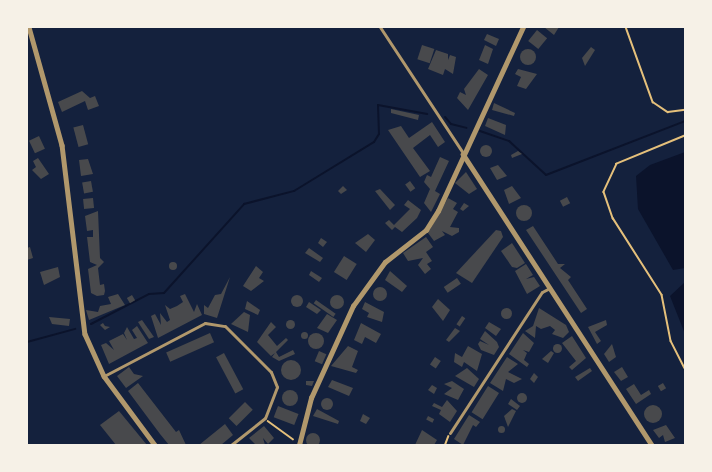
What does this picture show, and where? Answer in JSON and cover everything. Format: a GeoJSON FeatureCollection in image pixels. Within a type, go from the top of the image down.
{"type":"FeatureCollection","features":[{"type":"Feature","properties":{"kind":"street"},"geometry":{"type":"LineString","coordinates":[[29,27],[62,145],[82,324],[104,376],[155,445]]}},
{"type":"Feature","properties":{"kind":"street"},"geometry":{"type":"LineString","coordinates":[[380,27],[652,445]]}},
{"type":"Feature","properties":{"kind":"street"},"geometry":{"type":"LineString","coordinates":[[299,443],[311,398],[353,306],[385,262],[426,230],[523,27]]}},
{"type":"Feature","properties":{"kind":"street"},"geometry":{"type":"LineString","coordinates":[[450,433],[542,292],[551,287]]}},
{"type":"Feature","properties":{"kind":"street"},"geometry":{"type":"LineString","coordinates":[[104,376],[205,323],[219,323],[275,378],[276,394],[265,418],[231,445]]}},
{"type":"Feature","properties":{"kind":"path"},"geometry":{"type":"LineString","coordinates":[[626,27],[653,102],[668,112],[685,110]]}},
{"type":"Feature","properties":{"kind":"path"},"geometry":{"type":"LineString","coordinates":[[685,136],[617,164],[604,192],[613,218],[662,295],[671,340],[685,368]]}},
{"type":"Feature","properties":{"kind":"path"},"geometry":{"type":"LineString","coordinates":[[265,418],[299,443]]}},
{"type":"Feature","properties":{"kind":"path"},"geometry":{"type":"LineString","coordinates":[[445,445],[450,433]]}},
{"type":"Feature","properties":{"kind":"water"},"geometry":{"type":"Polygon","coordinates":[[[685,152],[685,268],[673,270],[638,209],[636,176],[650,165],[685,152]]]}},
{"type":"Feature","properties":{"kind":"water"},"geometry":{"type":"Polygon","coordinates":[[[685,282],[685,334],[670,296],[685,282]]]}},
{"type":"Feature","properties":{"kind":"building"},"geometry":{"type":"Polygon","coordinates":[[[544,27],[559,27],[554,35],[544,27]]]}},
{"type":"Feature","properties":{"kind":"building"},"geometry":{"type":"Polygon","coordinates":[[[537,30],[547,38],[538,49],[528,41],[537,30]]]}},
{"type":"Feature","properties":{"kind":"building"},"geometry":{"type":"Polygon","coordinates":[[[487,34],[499,39],[496,46],[484,40],[487,34]]]}},
{"type":"Feature","properties":{"kind":"building"},"geometry":{"type":"Polygon","coordinates":[[[422,45],[434,49],[430,63],[417,59],[422,45]]]}},
{"type":"Feature","properties":{"kind":"building"},"geometry":{"type":"Polygon","coordinates":[[[485,45],[493,49],[488,64],[479,60],[485,45]]]}},
{"type":"Feature","properties":{"kind":"building"},"geometry":{"type":"Polygon","coordinates":[[[591,47],[595,50],[585,66],[582,58],[591,47]]]}},
{"type":"Feature","properties":{"kind":"building"},"geometry":{"type":"Polygon","coordinates":[[[528,49],[536,57],[528,65],[520,57],[528,49]]]}},
{"type":"Feature","properties":{"kind":"building"},"geometry":{"type":"Polygon","coordinates":[[[436,50],[448,54],[448,60],[450,55],[456,57],[453,74],[445,69],[443,75],[428,69],[436,50]]]}},
{"type":"Feature","properties":{"kind":"building"},"geometry":{"type":"Polygon","coordinates":[[[479,69],[488,75],[468,110],[457,98],[460,92],[466,95],[464,89],[479,69]]]}},
{"type":"Feature","properties":{"kind":"building"},"geometry":{"type":"Polygon","coordinates":[[[518,69],[537,74],[526,89],[517,86],[521,77],[515,74],[518,69]]]}},
{"type":"Feature","properties":{"kind":"building"},"geometry":{"type":"Polygon","coordinates":[[[82,91],[90,98],[95,96],[99,106],[88,110],[85,101],[62,112],[58,102],[82,91]]]}},
{"type":"Feature","properties":{"kind":"building"},"geometry":{"type":"Polygon","coordinates":[[[494,103],[515,113],[514,116],[492,110],[494,103]]]}},
{"type":"Feature","properties":{"kind":"building"},"geometry":{"type":"Polygon","coordinates":[[[391,109],[419,115],[418,120],[391,113],[391,109]]]}},
{"type":"Feature","properties":{"kind":"building"},"geometry":{"type":"Polygon","coordinates":[[[488,118],[506,125],[505,135],[485,126],[488,118]]]}},
{"type":"Feature","properties":{"kind":"building"},"geometry":{"type":"Polygon","coordinates":[[[432,122],[445,142],[438,147],[430,135],[413,148],[430,171],[420,177],[388,130],[401,126],[409,138],[432,122]]]}},
{"type":"Feature","properties":{"kind":"building"},"geometry":{"type":"Polygon","coordinates":[[[83,125],[88,144],[79,147],[73,128],[83,125]]]}},
{"type":"Feature","properties":{"kind":"building"},"geometry":{"type":"Polygon","coordinates":[[[39,136],[45,149],[35,153],[29,141],[39,136]]]}},
{"type":"Feature","properties":{"kind":"building"},"geometry":{"type":"Polygon","coordinates":[[[488,145],[492,151],[488,157],[484,157],[480,149],[488,145]]]}},
{"type":"Feature","properties":{"kind":"building"},"geometry":{"type":"Polygon","coordinates":[[[518,151],[522,154],[512,158],[511,155],[518,151]]]}},
{"type":"Feature","properties":{"kind":"building"},"geometry":{"type":"Polygon","coordinates":[[[440,157],[449,161],[435,191],[440,194],[431,212],[424,203],[430,189],[424,182],[427,175],[431,177],[440,157]]]}},
{"type":"Feature","properties":{"kind":"building"},"geometry":{"type":"Polygon","coordinates":[[[38,158],[49,174],[41,179],[32,170],[36,167],[33,161],[38,158]]]}},
{"type":"Feature","properties":{"kind":"building"},"geometry":{"type":"Polygon","coordinates":[[[88,159],[93,174],[81,176],[79,160],[88,159]]]}},
{"type":"Feature","properties":{"kind":"building"},"geometry":{"type":"Polygon","coordinates":[[[498,165],[507,176],[497,180],[490,168],[498,165]]]}},
{"type":"Feature","properties":{"kind":"building"},"geometry":{"type":"Polygon","coordinates":[[[466,172],[477,189],[469,194],[455,183],[466,172]]]}},
{"type":"Feature","properties":{"kind":"building"},"geometry":{"type":"Polygon","coordinates":[[[91,181],[93,192],[84,193],[82,183],[91,181]]]}},
{"type":"Feature","properties":{"kind":"building"},"geometry":{"type":"Polygon","coordinates":[[[410,181],[415,188],[410,192],[405,185],[410,181]]]}},
{"type":"Feature","properties":{"kind":"building"},"geometry":{"type":"Polygon","coordinates":[[[343,186],[347,190],[341,194],[338,191],[343,186]]]}},
{"type":"Feature","properties":{"kind":"building"},"geometry":{"type":"Polygon","coordinates":[[[512,186],[521,198],[509,204],[504,190],[512,186]]]}},
{"type":"Feature","properties":{"kind":"building"},"geometry":{"type":"Polygon","coordinates":[[[380,189],[395,205],[390,210],[375,191],[380,189]]]}},
{"type":"Feature","properties":{"kind":"building"},"geometry":{"type":"Polygon","coordinates":[[[567,197],[570,203],[563,207],[560,201],[567,197]]]}},
{"type":"Feature","properties":{"kind":"building"},"geometry":{"type":"Polygon","coordinates":[[[93,198],[94,208],[84,209],[83,199],[93,198]]]}},
{"type":"Feature","properties":{"kind":"building"},"geometry":{"type":"Polygon","coordinates":[[[448,198],[457,203],[453,209],[458,212],[450,227],[459,228],[459,232],[452,236],[442,231],[445,235],[434,241],[428,233],[448,198]]]}},
{"type":"Feature","properties":{"kind":"building"},"geometry":{"type":"Polygon","coordinates":[[[408,200],[421,210],[417,218],[402,232],[395,227],[392,230],[385,223],[389,220],[394,225],[410,209],[404,205],[408,200]]]}},
{"type":"Feature","properties":{"kind":"building"},"geometry":{"type":"Polygon","coordinates":[[[464,203],[469,206],[463,211],[460,209],[464,203]]]}},
{"type":"Feature","properties":{"kind":"building"},"geometry":{"type":"Polygon","coordinates":[[[524,205],[532,213],[524,221],[516,213],[524,205]]]}},
{"type":"Feature","properties":{"kind":"building"},"geometry":{"type":"Polygon","coordinates":[[[98,211],[100,258],[104,262],[98,268],[100,285],[104,284],[105,291],[104,295],[97,296],[91,293],[88,269],[97,265],[90,262],[87,237],[93,237],[93,230],[87,231],[85,216],[98,211]]]}},
{"type":"Feature","properties":{"kind":"building"},"geometry":{"type":"Polygon","coordinates":[[[533,226],[558,264],[565,264],[560,268],[571,277],[568,280],[587,309],[581,313],[526,230],[533,226]]]}},
{"type":"Feature","properties":{"kind":"building"},"geometry":{"type":"Polygon","coordinates":[[[496,230],[501,231],[503,237],[472,283],[456,273],[496,230]]]}},
{"type":"Feature","properties":{"kind":"building"},"geometry":{"type":"Polygon","coordinates":[[[368,234],[375,240],[366,252],[355,243],[368,234]]]}},
{"type":"Feature","properties":{"kind":"building"},"geometry":{"type":"Polygon","coordinates":[[[426,237],[433,247],[426,252],[432,261],[427,264],[431,269],[425,274],[418,265],[423,258],[408,261],[403,253],[426,237]]]}},
{"type":"Feature","properties":{"kind":"building"},"geometry":{"type":"Polygon","coordinates":[[[321,238],[327,242],[323,247],[318,243],[321,238]]]}},
{"type":"Feature","properties":{"kind":"building"},"geometry":{"type":"Polygon","coordinates":[[[512,243],[525,263],[517,268],[512,267],[501,251],[512,243]]]}},
{"type":"Feature","properties":{"kind":"building"},"geometry":{"type":"Polygon","coordinates":[[[30,247],[33,258],[27,260],[27,248],[30,247]]]}},
{"type":"Feature","properties":{"kind":"building"},"geometry":{"type":"Polygon","coordinates":[[[309,248],[323,258],[320,262],[305,253],[309,248]]]}},
{"type":"Feature","properties":{"kind":"building"},"geometry":{"type":"Polygon","coordinates":[[[344,256],[357,264],[347,280],[334,272],[344,256]]]}},
{"type":"Feature","properties":{"kind":"building"},"geometry":{"type":"Polygon","coordinates":[[[173,262],[177,266],[173,270],[169,266],[173,262]]]}},
{"type":"Feature","properties":{"kind":"building"},"geometry":{"type":"Polygon","coordinates":[[[526,264],[533,275],[526,279],[534,277],[540,286],[527,294],[515,271],[526,264]]]}},
{"type":"Feature","properties":{"kind":"building"},"geometry":{"type":"Polygon","coordinates":[[[256,266],[263,272],[259,278],[264,281],[251,291],[243,286],[256,266]]]}},
{"type":"Feature","properties":{"kind":"building"},"geometry":{"type":"Polygon","coordinates":[[[58,267],[60,277],[44,285],[40,272],[58,267]]]}},
{"type":"Feature","properties":{"kind":"building"},"geometry":{"type":"Polygon","coordinates":[[[311,271],[322,278],[319,282],[309,275],[311,271]]]}},
{"type":"Feature","properties":{"kind":"building"},"geometry":{"type":"Polygon","coordinates":[[[390,271],[407,286],[402,292],[385,280],[390,271]]]}},
{"type":"Feature","properties":{"kind":"building"},"geometry":{"type":"Polygon","coordinates":[[[230,277],[217,318],[204,314],[204,305],[208,308],[215,295],[221,294],[230,277]]]}},
{"type":"Feature","properties":{"kind":"building"},"geometry":{"type":"Polygon","coordinates":[[[457,278],[461,284],[448,293],[444,287],[457,278]]]}},
{"type":"Feature","properties":{"kind":"building"},"geometry":{"type":"Polygon","coordinates":[[[380,287],[385,289],[387,294],[385,299],[380,301],[375,299],[373,294],[375,289],[380,287]]]}},
{"type":"Feature","properties":{"kind":"building"},"geometry":{"type":"Polygon","coordinates":[[[118,294],[125,305],[89,320],[86,310],[98,312],[100,306],[111,304],[108,297],[118,294]]]}},
{"type":"Feature","properties":{"kind":"building"},"geometry":{"type":"Polygon","coordinates":[[[185,294],[194,312],[197,304],[202,315],[158,338],[151,316],[155,314],[161,325],[160,313],[167,322],[170,320],[165,305],[170,309],[177,306],[183,302],[180,296],[185,294]]]}},
{"type":"Feature","properties":{"kind":"building"},"geometry":{"type":"Polygon","coordinates":[[[132,295],[135,300],[130,303],[127,298],[132,295]]]}},
{"type":"Feature","properties":{"kind":"building"},"geometry":{"type":"Polygon","coordinates":[[[299,295],[302,296],[302,306],[295,307],[292,306],[291,299],[292,296],[299,295]]]}},
{"type":"Feature","properties":{"kind":"building"},"geometry":{"type":"Polygon","coordinates":[[[337,295],[342,297],[344,302],[342,307],[337,309],[332,307],[330,302],[332,297],[337,295]]]}},
{"type":"Feature","properties":{"kind":"building"},"geometry":{"type":"Polygon","coordinates":[[[438,299],[450,310],[443,321],[432,307],[438,299]]]}},
{"type":"Feature","properties":{"kind":"building"},"geometry":{"type":"Polygon","coordinates":[[[316,300],[336,314],[333,317],[314,303],[316,300]]]}},
{"type":"Feature","properties":{"kind":"building"},"geometry":{"type":"Polygon","coordinates":[[[247,301],[260,310],[258,315],[245,309],[247,301]]]}},
{"type":"Feature","properties":{"kind":"building"},"geometry":{"type":"Polygon","coordinates":[[[309,302],[321,310],[317,314],[306,307],[309,302]]]}},
{"type":"Feature","properties":{"kind":"building"},"geometry":{"type":"Polygon","coordinates":[[[365,302],[384,312],[382,322],[367,317],[369,313],[362,309],[365,302]]]}},
{"type":"Feature","properties":{"kind":"building"},"geometry":{"type":"Polygon","coordinates":[[[506,307],[512,313],[506,319],[500,313],[506,307]]]}},
{"type":"Feature","properties":{"kind":"building"},"geometry":{"type":"Polygon","coordinates":[[[539,308],[566,325],[569,332],[563,338],[552,334],[555,330],[550,326],[541,329],[536,326],[535,338],[525,331],[533,326],[539,308]]]}},
{"type":"Feature","properties":{"kind":"building"},"geometry":{"type":"Polygon","coordinates":[[[244,312],[250,315],[248,332],[231,324],[244,312]]]}},
{"type":"Feature","properties":{"kind":"building"},"geometry":{"type":"Polygon","coordinates":[[[327,314],[337,320],[328,333],[317,328],[327,314]]]}},
{"type":"Feature","properties":{"kind":"building"},"geometry":{"type":"Polygon","coordinates":[[[462,316],[465,318],[460,327],[456,324],[462,316]]]}},
{"type":"Feature","properties":{"kind":"building"},"geometry":{"type":"Polygon","coordinates":[[[49,317],[70,319],[69,326],[52,324],[49,317]]]}},
{"type":"Feature","properties":{"kind":"building"},"geometry":{"type":"Polygon","coordinates":[[[290,319],[295,324],[290,329],[285,324],[290,319]]]}},
{"type":"Feature","properties":{"kind":"building"},"geometry":{"type":"Polygon","coordinates":[[[142,320],[154,337],[149,339],[138,322],[142,320]]]}},
{"type":"Feature","properties":{"kind":"building"},"geometry":{"type":"Polygon","coordinates":[[[606,320],[607,325],[595,332],[601,341],[597,344],[588,327],[606,320]]]}},
{"type":"Feature","properties":{"kind":"building"},"geometry":{"type":"Polygon","coordinates":[[[271,322],[276,327],[268,335],[277,346],[286,338],[288,340],[276,352],[279,357],[293,350],[295,354],[279,361],[272,357],[275,353],[271,356],[257,342],[271,322]]]}},
{"type":"Feature","properties":{"kind":"building"},"geometry":{"type":"Polygon","coordinates":[[[489,322],[501,329],[496,336],[485,328],[489,322]]]}},
{"type":"Feature","properties":{"kind":"building"},"geometry":{"type":"Polygon","coordinates":[[[103,323],[110,327],[105,330],[100,325],[103,323]]]}},
{"type":"Feature","properties":{"kind":"building"},"geometry":{"type":"Polygon","coordinates":[[[361,323],[381,334],[376,343],[365,337],[362,344],[354,340],[361,323]]]}},
{"type":"Feature","properties":{"kind":"building"},"geometry":{"type":"Polygon","coordinates":[[[137,326],[148,343],[109,364],[101,345],[106,343],[114,350],[109,341],[123,334],[127,340],[124,333],[127,327],[134,339],[137,338],[132,330],[137,326]]]}},
{"type":"Feature","properties":{"kind":"building"},"geometry":{"type":"Polygon","coordinates":[[[455,328],[460,331],[449,342],[446,340],[455,328]]]}},
{"type":"Feature","properties":{"kind":"building"},"geometry":{"type":"Polygon","coordinates":[[[485,331],[499,347],[494,355],[481,350],[478,344],[480,341],[489,345],[480,339],[485,331]]]}},
{"type":"Feature","properties":{"kind":"building"},"geometry":{"type":"Polygon","coordinates":[[[304,332],[307,335],[304,338],[301,335],[304,332]]]}},
{"type":"Feature","properties":{"kind":"building"},"geometry":{"type":"Polygon","coordinates":[[[210,333],[214,342],[170,362],[166,353],[210,333]]]}},
{"type":"Feature","properties":{"kind":"building"},"geometry":{"type":"Polygon","coordinates":[[[316,333],[322,335],[324,341],[322,347],[316,349],[310,347],[308,341],[310,335],[316,333]]]}},
{"type":"Feature","properties":{"kind":"building"},"geometry":{"type":"Polygon","coordinates":[[[523,333],[534,343],[529,352],[523,350],[527,353],[524,360],[529,364],[527,367],[509,354],[523,333]]]}},
{"type":"Feature","properties":{"kind":"building"},"geometry":{"type":"Polygon","coordinates":[[[572,336],[586,358],[572,370],[569,367],[576,361],[562,343],[572,336]]]}},
{"type":"Feature","properties":{"kind":"building"},"geometry":{"type":"Polygon","coordinates":[[[557,343],[562,348],[557,353],[552,348],[557,343]]]}},
{"type":"Feature","properties":{"kind":"building"},"geometry":{"type":"Polygon","coordinates":[[[612,344],[616,357],[609,362],[604,354],[612,344]]]}},
{"type":"Feature","properties":{"kind":"building"},"geometry":{"type":"Polygon","coordinates":[[[348,346],[358,351],[352,367],[358,370],[356,373],[331,366],[348,346]]]}},
{"type":"Feature","properties":{"kind":"building"},"geometry":{"type":"Polygon","coordinates":[[[468,346],[482,354],[477,371],[464,362],[462,367],[454,362],[455,353],[462,357],[468,346]]]}},
{"type":"Feature","properties":{"kind":"building"},"geometry":{"type":"Polygon","coordinates":[[[319,351],[326,354],[322,364],[315,361],[319,351]]]}},
{"type":"Feature","properties":{"kind":"building"},"geometry":{"type":"Polygon","coordinates":[[[551,351],[554,353],[548,363],[542,359],[551,351]]]}},
{"type":"Feature","properties":{"kind":"building"},"geometry":{"type":"Polygon","coordinates":[[[224,353],[243,389],[235,393],[216,357],[224,353]]]}},
{"type":"Feature","properties":{"kind":"building"},"geometry":{"type":"Polygon","coordinates":[[[435,357],[441,361],[436,368],[430,364],[435,357]]]}},
{"type":"Feature","properties":{"kind":"building"},"geometry":{"type":"Polygon","coordinates":[[[507,357],[518,364],[508,372],[522,379],[514,383],[506,379],[503,391],[490,383],[507,357]]]}},
{"type":"Feature","properties":{"kind":"building"},"geometry":{"type":"Polygon","coordinates":[[[291,360],[298,363],[301,370],[298,377],[291,380],[284,377],[281,370],[284,363],[291,360]]]}},
{"type":"Feature","properties":{"kind":"building"},"geometry":{"type":"Polygon","coordinates":[[[129,367],[134,374],[143,376],[126,388],[117,376],[129,367]]]}},
{"type":"Feature","properties":{"kind":"building"},"geometry":{"type":"Polygon","coordinates":[[[622,367],[628,377],[621,381],[614,372],[622,367]]]}},
{"type":"Feature","properties":{"kind":"building"},"geometry":{"type":"Polygon","coordinates":[[[467,368],[479,379],[474,387],[455,376],[467,368]]]}},
{"type":"Feature","properties":{"kind":"building"},"geometry":{"type":"Polygon","coordinates":[[[590,368],[592,371],[578,381],[575,377],[590,368]]]}},
{"type":"Feature","properties":{"kind":"building"},"geometry":{"type":"Polygon","coordinates":[[[534,373],[538,377],[534,383],[530,379],[534,373]]]}},
{"type":"Feature","properties":{"kind":"building"},"geometry":{"type":"Polygon","coordinates":[[[332,380],[353,388],[349,396],[328,387],[332,380]]]}},
{"type":"Feature","properties":{"kind":"building"},"geometry":{"type":"Polygon","coordinates":[[[306,381],[314,381],[312,386],[306,385],[306,381]]]}},
{"type":"Feature","properties":{"kind":"building"},"geometry":{"type":"Polygon","coordinates":[[[452,381],[464,389],[458,400],[444,394],[452,388],[444,384],[452,381]]]}},
{"type":"Feature","properties":{"kind":"building"},"geometry":{"type":"Polygon","coordinates":[[[138,383],[176,432],[179,430],[186,445],[169,445],[160,434],[128,391],[138,383]]]}},
{"type":"Feature","properties":{"kind":"building"},"geometry":{"type":"Polygon","coordinates":[[[663,383],[666,388],[661,391],[658,386],[663,383]]]}},
{"type":"Feature","properties":{"kind":"building"},"geometry":{"type":"Polygon","coordinates":[[[634,384],[641,395],[649,390],[651,394],[636,404],[626,389],[634,384]]]}},
{"type":"Feature","properties":{"kind":"building"},"geometry":{"type":"Polygon","coordinates":[[[432,385],[437,388],[434,394],[428,390],[432,385]]]}},
{"type":"Feature","properties":{"kind":"building"},"geometry":{"type":"Polygon","coordinates":[[[488,386],[499,393],[483,419],[472,412],[488,386]]]}},
{"type":"Feature","properties":{"kind":"building"},"geometry":{"type":"Polygon","coordinates":[[[290,390],[298,398],[290,406],[282,398],[290,390]]]}},
{"type":"Feature","properties":{"kind":"building"},"geometry":{"type":"Polygon","coordinates":[[[522,393],[526,394],[526,402],[522,403],[518,402],[517,398],[518,394],[522,393]]]}},
{"type":"Feature","properties":{"kind":"building"},"geometry":{"type":"Polygon","coordinates":[[[329,398],[332,399],[332,409],[325,410],[322,409],[321,402],[322,399],[329,398]]]}},
{"type":"Feature","properties":{"kind":"building"},"geometry":{"type":"Polygon","coordinates":[[[511,399],[520,406],[517,410],[508,404],[511,399]]]}},
{"type":"Feature","properties":{"kind":"building"},"geometry":{"type":"Polygon","coordinates":[[[447,400],[457,411],[450,422],[439,414],[441,410],[432,406],[434,403],[442,407],[447,400]]]}},
{"type":"Feature","properties":{"kind":"building"},"geometry":{"type":"Polygon","coordinates":[[[245,402],[253,410],[237,426],[229,418],[245,402]]]}},
{"type":"Feature","properties":{"kind":"building"},"geometry":{"type":"Polygon","coordinates":[[[653,405],[659,408],[662,414],[659,420],[653,423],[647,420],[644,414],[647,408],[653,405]]]}},
{"type":"Feature","properties":{"kind":"building"},"geometry":{"type":"Polygon","coordinates":[[[278,406],[299,414],[294,425],[274,417],[278,406]]]}},
{"type":"Feature","properties":{"kind":"building"},"geometry":{"type":"Polygon","coordinates":[[[317,409],[339,421],[338,424],[313,416],[317,409]]]}},
{"type":"Feature","properties":{"kind":"building"},"geometry":{"type":"Polygon","coordinates":[[[512,409],[516,411],[508,427],[504,416],[512,409]]]}},
{"type":"Feature","properties":{"kind":"building"},"geometry":{"type":"Polygon","coordinates":[[[119,411],[147,445],[116,445],[100,425],[119,411]]]}},
{"type":"Feature","properties":{"kind":"building"},"geometry":{"type":"Polygon","coordinates":[[[363,414],[370,418],[366,424],[360,421],[363,414]]]}},
{"type":"Feature","properties":{"kind":"building"},"geometry":{"type":"Polygon","coordinates":[[[469,415],[480,422],[476,427],[473,425],[463,445],[454,439],[469,415]]]}},
{"type":"Feature","properties":{"kind":"building"},"geometry":{"type":"Polygon","coordinates":[[[428,416],[434,419],[432,423],[426,420],[428,416]]]}},
{"type":"Feature","properties":{"kind":"building"},"geometry":{"type":"Polygon","coordinates":[[[225,424],[233,435],[221,445],[199,445],[225,424]]]}},
{"type":"Feature","properties":{"kind":"building"},"geometry":{"type":"Polygon","coordinates":[[[501,425],[505,429],[501,433],[497,429],[501,425]]]}},
{"type":"Feature","properties":{"kind":"building"},"geometry":{"type":"Polygon","coordinates":[[[666,425],[675,438],[665,442],[663,435],[659,438],[653,430],[666,425]]]}},
{"type":"Feature","properties":{"kind":"building"},"geometry":{"type":"Polygon","coordinates":[[[264,426],[274,438],[268,444],[263,438],[265,445],[256,445],[249,438],[264,426]]]}},
{"type":"Feature","properties":{"kind":"building"},"geometry":{"type":"Polygon","coordinates":[[[422,430],[437,440],[434,445],[415,445],[422,430]]]}},
{"type":"Feature","properties":{"kind":"building"},"geometry":{"type":"Polygon","coordinates":[[[313,433],[318,435],[320,440],[318,445],[313,447],[308,445],[306,440],[308,435],[313,433]]]}},
{"type":"Feature","properties":{"kind":"waterway"},"geometry":{"type":"LineString","coordinates":[[91,324],[149,294],[164,293],[244,204],[294,191],[374,142],[379,134],[378,105],[427,114]]}},
{"type":"Feature","properties":{"kind":"waterway"},"geometry":{"type":"LineString","coordinates":[[445,117],[451,124],[467,128]]}},
{"type":"Feature","properties":{"kind":"waterway"},"geometry":{"type":"LineString","coordinates":[[480,131],[509,141],[546,175],[685,121]]}},
{"type":"Feature","properties":{"kind":"waterway"},"geometry":{"type":"LineString","coordinates":[[27,342],[75,329]]}}]}
